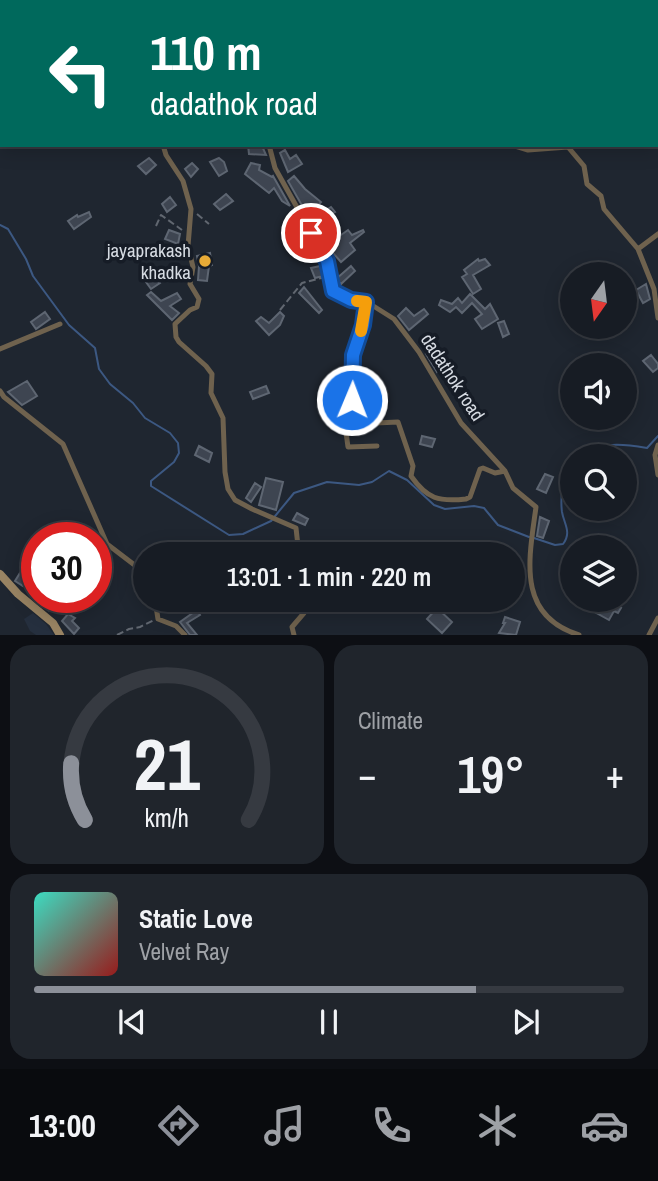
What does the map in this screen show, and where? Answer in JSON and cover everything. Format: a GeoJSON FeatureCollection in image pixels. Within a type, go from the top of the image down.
{"type":"FeatureCollection","features":[{"type":"Feature","properties":{"kind":"main road"},"geometry":{"type":"LineString","coordinates":[[0,574],[18,594],[45,615],[60,635]]}},
{"type":"Feature","properties":{"kind":"street"},"geometry":{"type":"LineString","coordinates":[[164,147],[183,181],[191,209],[188,246],[193,270],[190,284],[199,299],[197,307],[177,320],[176,337],[212,374],[211,393],[225,427],[225,472],[228,489],[236,500],[252,509],[296,527],[298,542]]}},
{"type":"Feature","properties":{"kind":"street","name":"dadathok road"},"geometry":{"type":"LineString","coordinates":[[270,147],[275,168],[327,261],[333,291],[351,300],[366,302],[394,319],[419,352],[461,423],[505,471],[513,488],[536,507],[530,541],[529,571],[540,611],[556,625],[579,635]]}},
{"type":"Feature","properties":{"kind":"street"},"geometry":{"type":"LineString","coordinates":[[518,147],[528,150],[559,147]]}},
{"type":"Feature","properties":{"kind":"street"},"geometry":{"type":"LineString","coordinates":[[570,147],[584,166],[587,184],[601,195],[604,209],[638,249],[654,289],[658,318]]}},
{"type":"Feature","properties":{"kind":"street"},"geometry":{"type":"LineString","coordinates":[[638,249],[658,234]]}},
{"type":"Feature","properties":{"kind":"street"},"geometry":{"type":"LineString","coordinates":[[353,424],[353,355],[363,325],[366,302]]}},
{"type":"Feature","properties":{"kind":"street"},"geometry":{"type":"LineString","coordinates":[[0,349],[60,324]]}},
{"type":"Feature","properties":{"kind":"street"},"geometry":{"type":"LineString","coordinates":[[0,391],[2,399],[63,443],[107,544],[133,564]]}},
{"type":"Feature","properties":{"kind":"street"},"geometry":{"type":"LineString","coordinates":[[352,403],[381,399]]}},
{"type":"Feature","properties":{"kind":"street"},"geometry":{"type":"LineString","coordinates":[[332,427],[398,422],[413,466],[411,476],[420,489],[437,499],[470,497],[480,469],[495,473],[505,471]]}},
{"type":"Feature","properties":{"kind":"street"},"geometry":{"type":"LineString","coordinates":[[345,425],[348,447],[377,446]]}},
{"type":"Feature","properties":{"kind":"street"},"geometry":{"type":"LineString","coordinates":[[658,445],[655,455],[658,475]]}},
{"type":"Feature","properties":{"kind":"street"},"geometry":{"type":"LineString","coordinates":[[157,612],[158,619],[176,626],[185,635]]}},
{"type":"Feature","properties":{"kind":"street"},"geometry":{"type":"LineString","coordinates":[[294,635],[292,627],[304,612]]}},
{"type":"Feature","properties":{"kind":"street"},"geometry":{"type":"LineString","coordinates":[[649,635],[658,618]]}},
{"type":"Feature","properties":{"kind":"path"},"geometry":{"type":"LineString","coordinates":[[191,209],[209,224]]}},
{"type":"Feature","properties":{"kind":"path"},"geometry":{"type":"LineString","coordinates":[[156,226],[162,215],[189,234]]}},
{"type":"Feature","properties":{"kind":"path"},"geometry":{"type":"LineString","coordinates":[[164,281],[174,277],[180,267],[193,270]]}},
{"type":"Feature","properties":{"kind":"path"},"geometry":{"type":"LineString","coordinates":[[280,310],[302,283],[329,276]]}},
{"type":"Feature","properties":{"kind":"path"},"geometry":{"type":"LineString","coordinates":[[117,635],[158,619]]}},
{"type":"Feature","properties":{"kind":"shaded area"},"geometry":{"type":"Polygon","coordinates":[[[33,613],[54,635],[36,635],[30,631],[24,619],[33,613]]]}},
{"type":"Feature","properties":{"kind":"building"},"geometry":{"type":"Polygon","coordinates":[[[248,147],[262,147],[266,155],[249,154],[248,147]]]}},
{"type":"Feature","properties":{"kind":"building"},"geometry":{"type":"Polygon","coordinates":[[[285,150],[290,159],[296,155],[302,164],[288,172],[280,153],[285,150]]]}},
{"type":"Feature","properties":{"kind":"building"},"geometry":{"type":"Polygon","coordinates":[[[149,158],[156,165],[146,174],[138,166],[149,158]]]}},
{"type":"Feature","properties":{"kind":"building"},"geometry":{"type":"Polygon","coordinates":[[[219,158],[224,162],[227,171],[219,176],[210,162],[219,158]]]}},
{"type":"Feature","properties":{"kind":"building"},"geometry":{"type":"Polygon","coordinates":[[[192,163],[198,169],[191,177],[185,169],[192,163]]]}},
{"type":"Feature","properties":{"kind":"building"},"geometry":{"type":"Polygon","coordinates":[[[251,163],[260,165],[259,170],[273,176],[290,206],[282,201],[274,188],[269,193],[245,174],[251,163]]]}},
{"type":"Feature","properties":{"kind":"building"},"geometry":{"type":"Polygon","coordinates":[[[294,176],[321,202],[310,214],[304,209],[288,181],[294,176]]]}},
{"type":"Feature","properties":{"kind":"building"},"geometry":{"type":"Polygon","coordinates":[[[226,194],[233,201],[220,210],[214,204],[226,194]]]}},
{"type":"Feature","properties":{"kind":"building"},"geometry":{"type":"Polygon","coordinates":[[[170,197],[176,205],[167,212],[162,204],[170,197]]]}},
{"type":"Feature","properties":{"kind":"building"},"geometry":{"type":"Polygon","coordinates":[[[331,207],[335,212],[320,221],[329,234],[336,229],[341,235],[348,230],[352,235],[363,230],[364,232],[350,243],[355,250],[341,262],[326,249],[310,220],[331,207]]]}},
{"type":"Feature","properties":{"kind":"building"},"geometry":{"type":"Polygon","coordinates":[[[89,212],[91,217],[74,229],[68,221],[77,215],[78,217],[89,212]]]}},
{"type":"Feature","properties":{"kind":"building"},"geometry":{"type":"Polygon","coordinates":[[[297,229],[310,241],[299,246],[292,234],[293,230],[297,229]]]}},
{"type":"Feature","properties":{"kind":"building"},"geometry":{"type":"Polygon","coordinates":[[[169,230],[180,234],[178,244],[165,239],[169,230]]]}},
{"type":"Feature","properties":{"kind":"building"},"geometry":{"type":"Polygon","coordinates":[[[210,253],[212,265],[209,266],[207,281],[198,280],[197,256],[210,253]]]}},
{"type":"Feature","properties":{"kind":"building"},"geometry":{"type":"Polygon","coordinates":[[[478,259],[485,259],[490,265],[473,275],[481,289],[473,294],[462,277],[467,274],[464,270],[478,259]]]}},
{"type":"Feature","properties":{"kind":"building"},"geometry":{"type":"Polygon","coordinates":[[[320,266],[323,276],[315,278],[311,268],[320,266]]]}},
{"type":"Feature","properties":{"kind":"building"},"geometry":{"type":"Polygon","coordinates":[[[351,266],[355,271],[341,284],[336,279],[351,266]]]}},
{"type":"Feature","properties":{"kind":"building"},"geometry":{"type":"Polygon","coordinates":[[[155,276],[160,283],[151,289],[146,282],[155,276]]]}},
{"type":"Feature","properties":{"kind":"building"},"geometry":{"type":"Polygon","coordinates":[[[646,284],[650,299],[643,303],[637,289],[646,284]]]}},
{"type":"Feature","properties":{"kind":"building"},"geometry":{"type":"Polygon","coordinates":[[[304,287],[322,310],[319,313],[299,293],[304,287]]]}},
{"type":"Feature","properties":{"kind":"building"},"geometry":{"type":"Polygon","coordinates":[[[151,292],[161,301],[177,293],[181,299],[170,306],[179,313],[172,320],[147,295],[151,292]]]}},
{"type":"Feature","properties":{"kind":"building"},"geometry":{"type":"Polygon","coordinates":[[[470,294],[485,309],[490,304],[498,319],[482,329],[475,319],[482,314],[472,303],[462,313],[456,307],[450,312],[439,305],[441,300],[452,304],[458,298],[462,303],[470,294]]]}},
{"type":"Feature","properties":{"kind":"building"},"geometry":{"type":"Polygon","coordinates":[[[406,308],[414,316],[424,309],[428,314],[409,330],[398,316],[406,308]]]}},
{"type":"Feature","properties":{"kind":"building"},"geometry":{"type":"Polygon","coordinates":[[[45,312],[50,319],[36,329],[31,322],[45,312]]]}},
{"type":"Feature","properties":{"kind":"building"},"geometry":{"type":"Polygon","coordinates":[[[280,312],[284,316],[280,325],[269,335],[256,321],[261,317],[269,323],[280,312]]]}},
{"type":"Feature","properties":{"kind":"building"},"geometry":{"type":"Polygon","coordinates":[[[504,321],[509,334],[503,337],[498,323],[504,321]]]}},
{"type":"Feature","properties":{"kind":"building"},"geometry":{"type":"Polygon","coordinates":[[[427,343],[436,356],[443,350],[446,354],[436,363],[441,368],[437,372],[423,346],[427,343]]]}},
{"type":"Feature","properties":{"kind":"building"},"geometry":{"type":"Polygon","coordinates":[[[651,355],[658,364],[658,368],[653,372],[643,361],[651,355]]]}},
{"type":"Feature","properties":{"kind":"building"},"geometry":{"type":"Polygon","coordinates":[[[27,381],[37,396],[22,405],[8,392],[27,381]]]}},
{"type":"Feature","properties":{"kind":"building"},"geometry":{"type":"Polygon","coordinates":[[[266,386],[269,393],[253,399],[250,392],[266,386]]]}},
{"type":"Feature","properties":{"kind":"building"},"geometry":{"type":"Polygon","coordinates":[[[422,436],[435,439],[432,447],[420,444],[422,436]]]}},
{"type":"Feature","properties":{"kind":"building"},"geometry":{"type":"Polygon","coordinates":[[[199,446],[212,453],[209,462],[195,455],[199,446]]]}},
{"type":"Feature","properties":{"kind":"building"},"geometry":{"type":"Polygon","coordinates":[[[545,474],[553,477],[546,493],[537,489],[545,474]]]}},
{"type":"Feature","properties":{"kind":"building"},"geometry":{"type":"Polygon","coordinates":[[[266,478],[283,482],[276,510],[259,505],[266,478]]]}},
{"type":"Feature","properties":{"kind":"building"},"geometry":{"type":"Polygon","coordinates":[[[255,483],[261,487],[251,502],[246,498],[255,483]]]}},
{"type":"Feature","properties":{"kind":"building"},"geometry":{"type":"Polygon","coordinates":[[[297,513],[308,519],[305,525],[293,520],[297,513]]]}},
{"type":"Feature","properties":{"kind":"building"},"geometry":{"type":"Polygon","coordinates":[[[540,517],[549,521],[543,538],[537,536],[540,517]]]}},
{"type":"Feature","properties":{"kind":"building"},"geometry":{"type":"Polygon","coordinates":[[[20,573],[21,574],[21,585],[15,581],[20,573]]]}},
{"type":"Feature","properties":{"kind":"building"},"geometry":{"type":"Polygon","coordinates":[[[198,612],[200,615],[187,623],[197,635],[190,635],[180,622],[198,612]]]}},
{"type":"Feature","properties":{"kind":"building"},"geometry":{"type":"Polygon","coordinates":[[[433,612],[441,612],[452,622],[442,633],[427,619],[433,612]]]}},
{"type":"Feature","properties":{"kind":"building"},"geometry":{"type":"Polygon","coordinates":[[[595,612],[613,612],[609,620],[595,612]]]}},
{"type":"Feature","properties":{"kind":"building"},"geometry":{"type":"Polygon","coordinates":[[[68,614],[75,618],[72,621],[79,628],[74,634],[62,621],[68,614]]]}},
{"type":"Feature","properties":{"kind":"building"},"geometry":{"type":"Polygon","coordinates":[[[505,617],[520,622],[516,635],[499,633],[505,623],[505,617]]]}},
{"type":"Feature","properties":{"kind":"waterway"},"geometry":{"type":"LineString","coordinates":[[0,225],[8,229],[33,276],[69,325],[95,348],[99,369],[110,384],[133,403],[145,418],[170,433],[178,443],[179,453],[174,462],[151,481],[151,486],[229,535],[243,534],[271,521],[294,493],[327,482],[359,485],[372,482],[389,471],[407,480],[434,505],[445,509],[474,506],[484,508],[498,525],[529,537]]}},
{"type":"Feature","properties":{"kind":"waterway"},"geometry":{"type":"LineString","coordinates":[[637,447],[647,448],[658,436]]}},
{"type":"Feature","properties":{"kind":"waterway"},"geometry":{"type":"LineString","coordinates":[[534,538],[555,545],[563,544],[567,532],[564,521]]}},
{"type":"Feature","properties":{"kind":"slow traffic"},"geometry":{"type":"LineString","coordinates":[[357,301],[366,302],[361,331]]}},
{"type":"Feature","properties":{"kind":"place","name":"jayaprakash khadka"},"geometry":{"type":"Point","coordinates":[205,261]}},
{"type":"Feature","properties":{"kind":"route"},"geometry":{"type":"LineString","coordinates":[[311,233],[327,261],[333,291],[351,300],[366,302],[363,325],[353,355],[352,400]]}}]}
